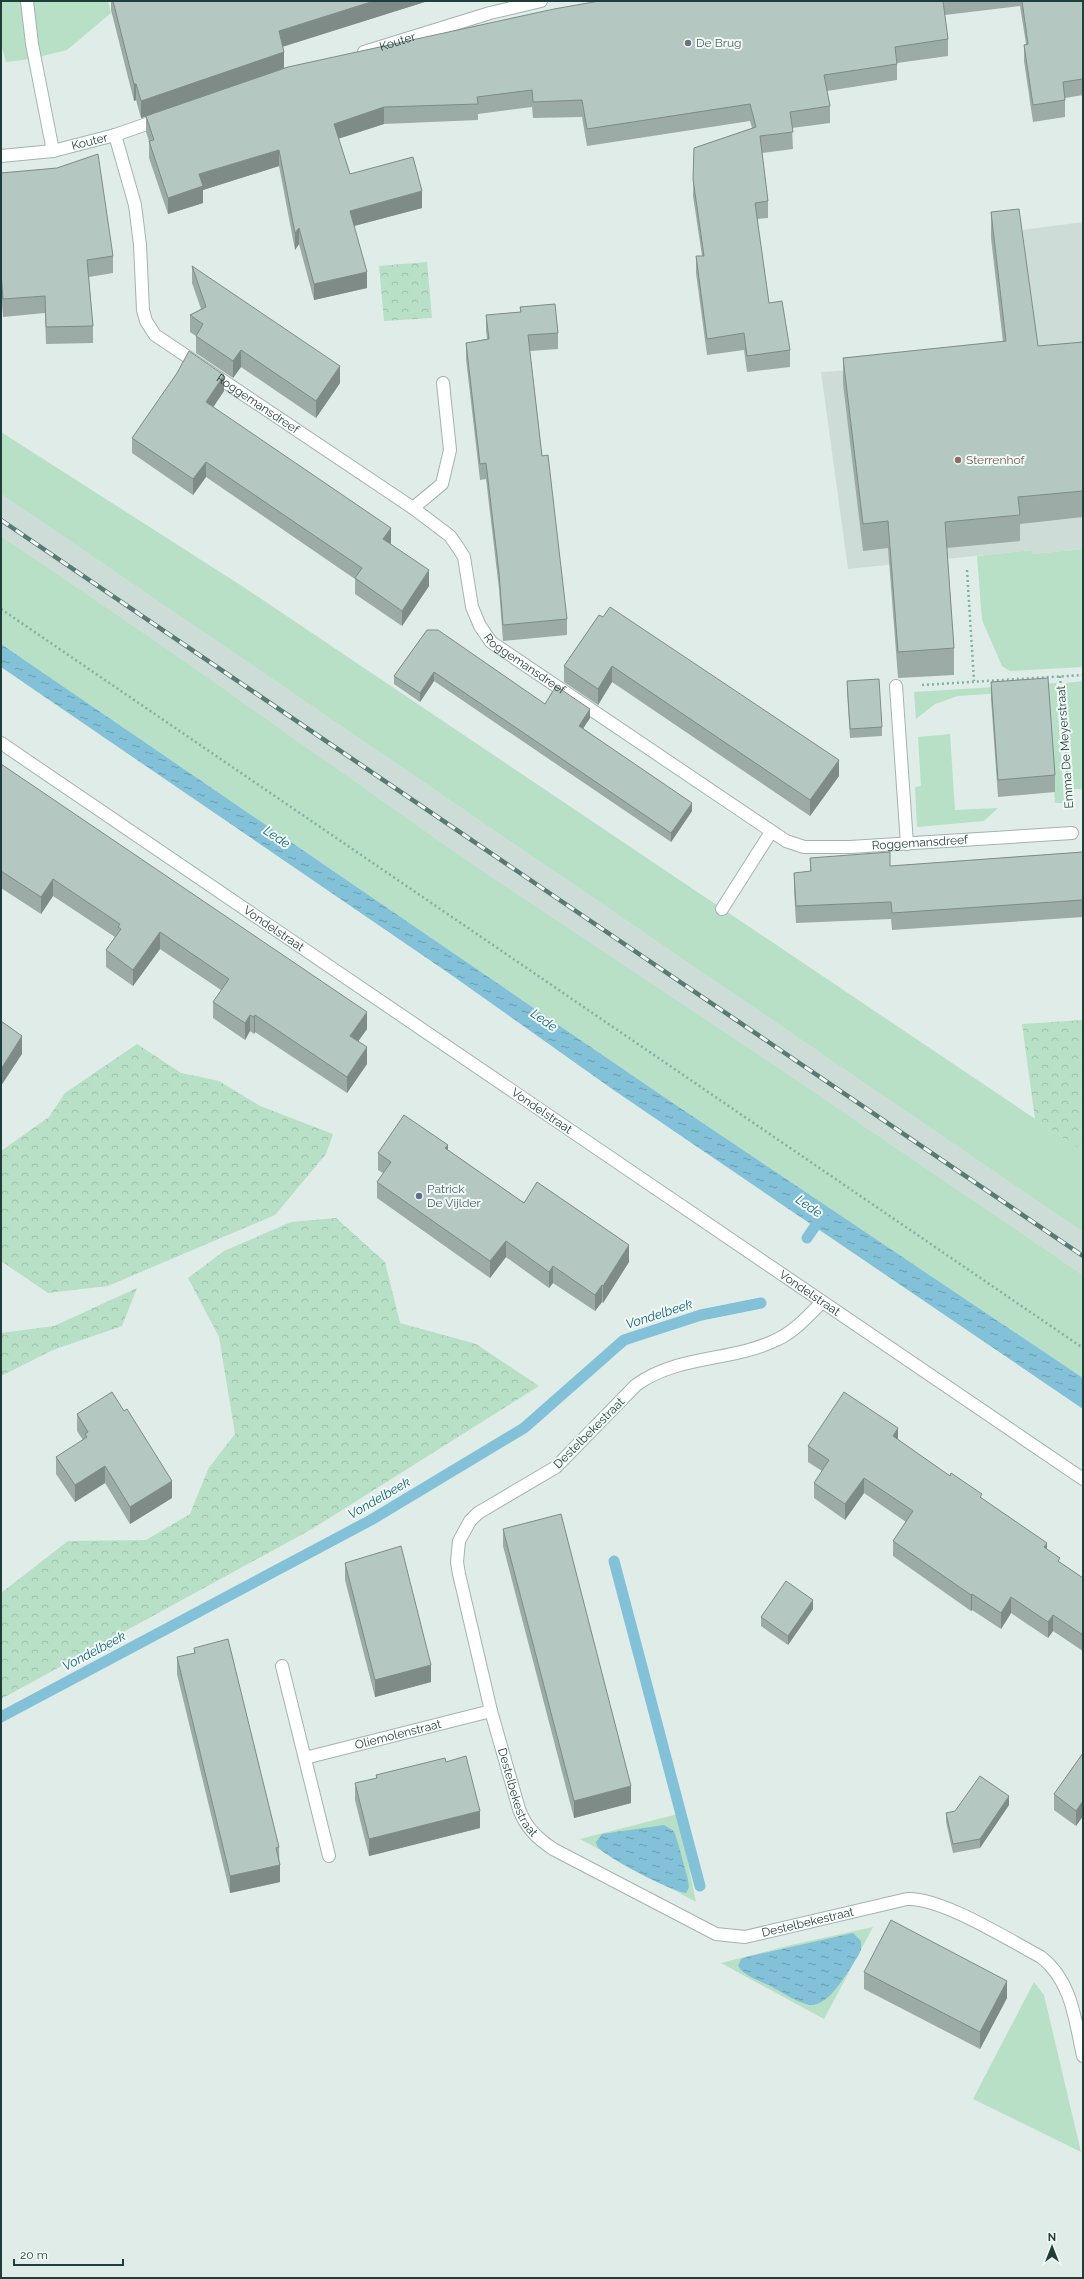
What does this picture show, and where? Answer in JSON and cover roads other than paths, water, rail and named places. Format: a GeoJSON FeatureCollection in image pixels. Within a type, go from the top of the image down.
{"type":"FeatureCollection","features":[{"type":"Feature","properties":{"kind":"street"},"geometry":{"type":"LineString","coordinates":[[27,1],[32,44],[52,151]]}},
{"type":"Feature","properties":{"kind":"street","name":"Kouter"},"geometry":{"type":"LineString","coordinates":[[353,55],[490,13],[541,1]]}},
{"type":"Feature","properties":{"kind":"street","name":"Kouter"},"geometry":{"type":"LineString","coordinates":[[1,156],[52,151],[115,135],[175,114]]}},
{"type":"Feature","properties":{"kind":"street","name":"Roggemansdreef"},"geometry":{"type":"LineString","coordinates":[[115,135],[135,205],[140,245],[143,310],[146,321],[155,335],[413,508],[450,536],[464,557],[472,607],[480,626],[491,642],[771,832],[786,841],[804,847],[850,847],[1072,833]]}},
{"type":"Feature","properties":{"kind":"street"},"geometry":{"type":"LineString","coordinates":[[413,508],[442,484],[447,464],[450,450],[444,383]]}},
{"type":"Feature","properties":{"kind":"street"},"geometry":{"type":"LineString","coordinates":[[896,686],[907,844]]}},
{"type":"Feature","properties":{"kind":"street","name":"Vondelstraat"},"geometry":{"type":"LineString","coordinates":[[1,743],[1083,1479]]}},
{"type":"Feature","properties":{"kind":"street"},"geometry":{"type":"LineString","coordinates":[[722,909],[771,832]]}},
{"type":"Feature","properties":{"kind":"street","name":"Destelbekestraat"},"geometry":{"type":"LineString","coordinates":[[822,1302],[808,1317],[779,1339],[761,1346],[664,1369],[649,1376],[636,1385],[556,1467],[478,1513],[470,1521],[459,1541],[457,1562],[491,1711],[524,1822],[533,1834],[553,1849],[711,1931],[731,1937],[745,1937],[907,1899],[917,1898],[937,1903],[1041,1957],[1052,1965],[1065,1985],[1083,2056]]}},
{"type":"Feature","properties":{"kind":"street"},"geometry":{"type":"LineString","coordinates":[[282,1666],[329,1856]]}},
{"type":"Feature","properties":{"kind":"street","name":"Oliemolenstraat"},"geometry":{"type":"LineString","coordinates":[[305,1758],[491,1711]]}},
{"type":"Feature","properties":{"kind":"water","name":"Lede"},"geometry":{"type":"Polygon","coordinates":[[[1,644],[664,1097],[1083,1378],[1083,1409],[615,1091],[450,974],[1,667],[1,644]]]}},
{"type":"Feature","properties":{"kind":"water"},"geometry":{"type":"Polygon","coordinates":[[[664,1825],[674,1831],[678,1843],[688,1880],[689,1887],[686,1893],[678,1891],[625,1866],[597,1846],[596,1842],[602,1834],[664,1825]]]}},
{"type":"Feature","properties":{"kind":"water"},"geometry":{"type":"Polygon","coordinates":[[[853,1933],[861,1941],[861,1950],[858,1956],[838,1986],[825,2000],[817,2004],[810,2005],[796,2000],[750,1976],[738,1966],[741,1959],[746,1957],[853,1933]]]}},
{"type":"Feature","properties":{"kind":"waterway","name":"Vondelbeek"},"geometry":{"type":"LineString","coordinates":[[807,1238],[822,1216]]}},
{"type":"Feature","properties":{"kind":"waterway","name":"Vondelbeek"},"geometry":{"type":"LineString","coordinates":[[1,1717],[371,1520],[524,1428],[624,1340],[701,1315],[761,1303]]}},
{"type":"Feature","properties":{"kind":"waterway"},"geometry":{"type":"LineString","coordinates":[[614,1561],[700,1886]]}},
{"type":"Feature","properties":{"kind":"railway"},"geometry":{"type":"LineString","coordinates":[[1,520],[1083,1256]]}},
{"type":"Feature","properties":{"kind":"place","name":"De Brug"},"geometry":{"type":"Point","coordinates":[688,43]}},
{"type":"Feature","properties":{"kind":"place","name":"Sterrenhof"},"geometry":{"type":"Point","coordinates":[958,460]}},
{"type":"Feature","properties":{"kind":"place","name":"Patrick De Vijlder"},"geometry":{"type":"Point","coordinates":[419,1196]}}]}
